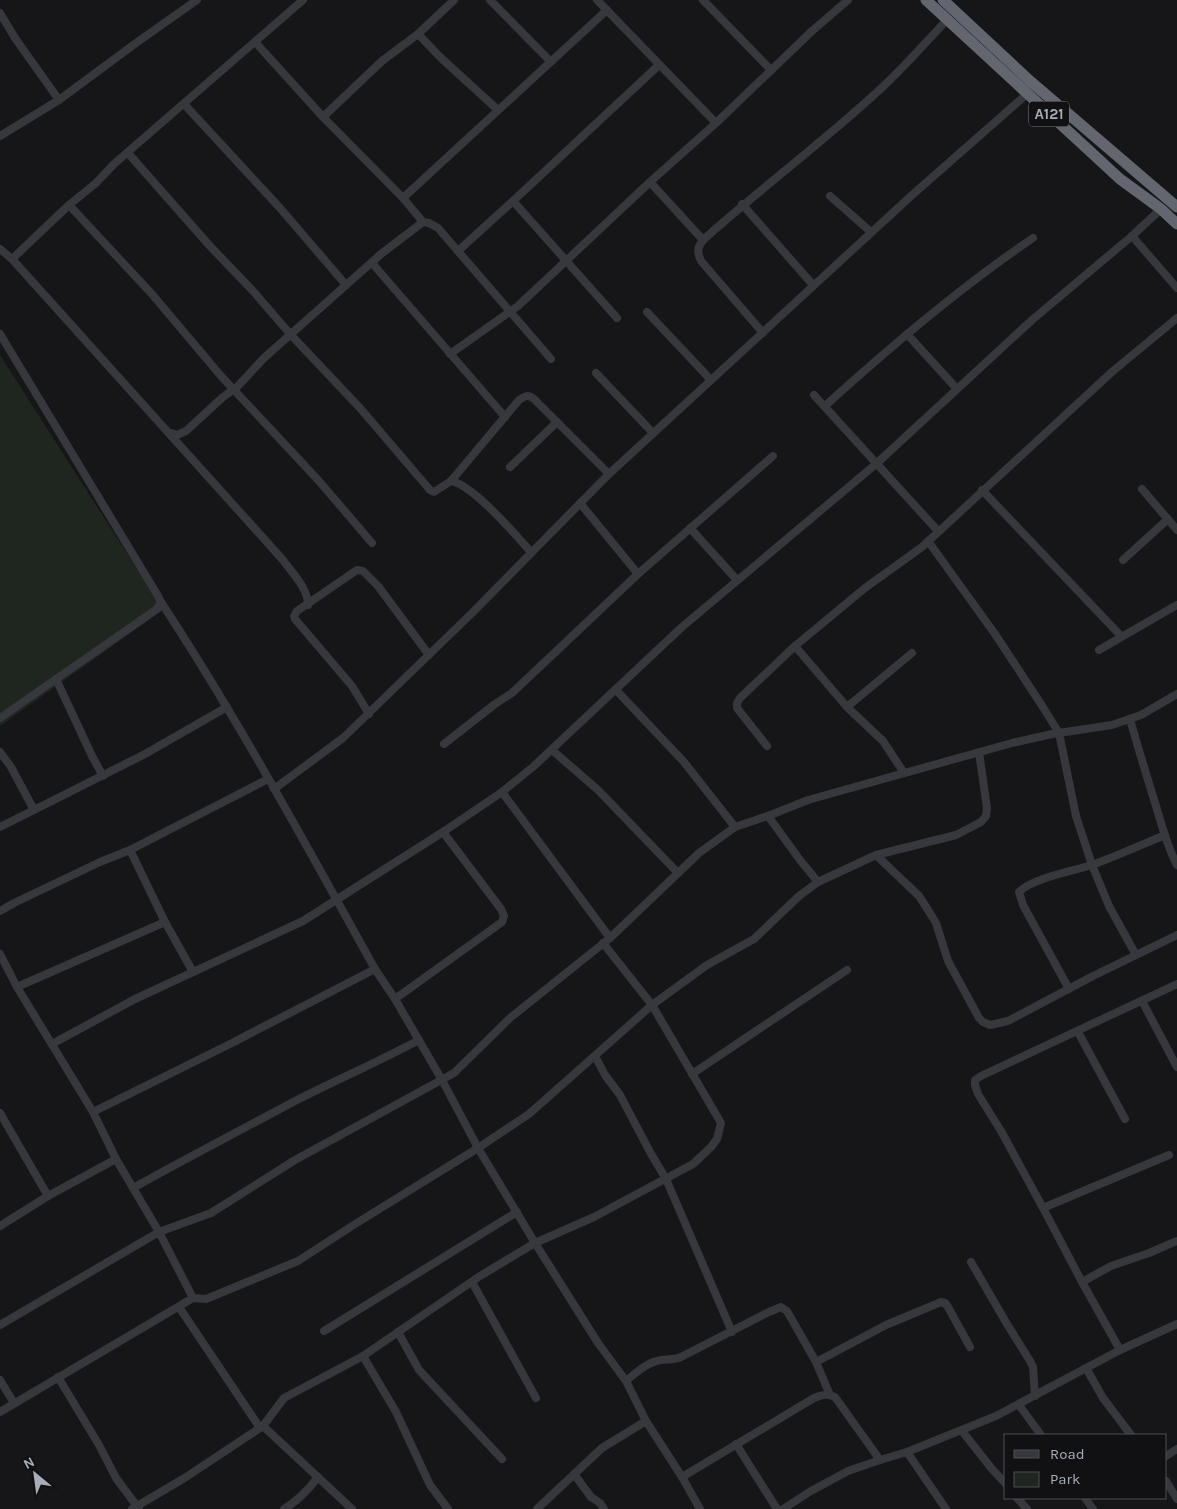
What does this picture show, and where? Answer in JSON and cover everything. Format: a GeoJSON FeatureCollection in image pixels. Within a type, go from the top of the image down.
{"type":"FeatureCollection","features":[{"type":"Feature","properties":{"kind":"highway","name":"A121"},"geometry":{"type":"LineString","coordinates":[[926,0],[1120,179],[1162,209],[1177,224]]}},
{"type":"Feature","properties":{"kind":"highway","name":"A121"},"geometry":{"type":"LineString","coordinates":[[943,0],[1030,81],[1177,208]]}},
{"type":"Feature","properties":{"kind":"street"},"geometry":{"type":"LineString","coordinates":[[0,136],[59,100],[197,0]]}},
{"type":"Feature","properties":{"kind":"street"},"geometry":{"type":"LineString","coordinates":[[12,260],[114,164],[303,0]]}},
{"type":"Feature","properties":{"kind":"street"},"geometry":{"type":"LineString","coordinates":[[323,117],[382,61],[418,34],[454,0]]}},
{"type":"Feature","properties":{"kind":"street"},"geometry":{"type":"LineString","coordinates":[[490,0],[551,62]]}},
{"type":"Feature","properties":{"kind":"street"},"geometry":{"type":"LineString","coordinates":[[597,0],[716,123]]}},
{"type":"Feature","properties":{"kind":"street"},"geometry":{"type":"LineString","coordinates":[[703,0],[771,70]]}},
{"type":"Feature","properties":{"kind":"street"},"geometry":{"type":"LineString","coordinates":[[450,354],[510,312],[716,123],[812,31],[848,0]]}},
{"type":"Feature","properties":{"kind":"street"},"geometry":{"type":"LineString","coordinates":[[403,198],[607,10]]}},
{"type":"Feature","properties":{"kind":"street"},"geometry":{"type":"LineString","coordinates":[[0,13],[59,100]]}},
{"type":"Feature","properties":{"kind":"street"},"geometry":{"type":"LineString","coordinates":[[763,333],[701,260],[697,253],[698,246],[742,204],[874,96],[947,20]]}},
{"type":"Feature","properties":{"kind":"street"},"geometry":{"type":"LineString","coordinates":[[418,34],[440,57],[498,110]]}},
{"type":"Feature","properties":{"kind":"street"},"geometry":{"type":"LineString","coordinates":[[255,42],[323,117],[403,198],[422,222],[429,223],[438,228],[552,359]]}},
{"type":"Feature","properties":{"kind":"street"},"geometry":{"type":"LineString","coordinates":[[458,251],[659,65]]}},
{"type":"Feature","properties":{"kind":"street"},"geometry":{"type":"LineString","coordinates":[[274,789],[332,748],[369,714],[609,474],[870,232],[1027,94]]}},
{"type":"Feature","properties":{"kind":"street"},"geometry":{"type":"LineString","coordinates":[[184,104],[280,208],[346,285]]}},
{"type":"Feature","properties":{"kind":"street"},"geometry":{"type":"LineString","coordinates":[[128,153],[209,245],[360,408],[430,490],[434,492],[452,481],[505,417],[526,396],[530,396],[609,474]]}},
{"type":"Feature","properties":{"kind":"street"},"geometry":{"type":"LineString","coordinates":[[650,182],[703,240]]}},
{"type":"Feature","properties":{"kind":"street"},"geometry":{"type":"LineString","coordinates":[[830,196],[870,232]]}},
{"type":"Feature","properties":{"kind":"street"},"geometry":{"type":"LineString","coordinates":[[513,201],[616,318]]}},
{"type":"Feature","properties":{"kind":"street"},"geometry":{"type":"LineString","coordinates":[[742,204],[813,285]]}},
{"type":"Feature","properties":{"kind":"street"},"geometry":{"type":"LineString","coordinates":[[69,205],[319,481],[372,543]]}},
{"type":"Feature","properties":{"kind":"street"},"geometry":{"type":"LineString","coordinates":[[52,1044],[136,999],[303,921],[502,792],[552,750],[682,627],[876,464],[1032,320],[1162,209]]}},
{"type":"Feature","properties":{"kind":"street"},"geometry":{"type":"LineString","coordinates":[[167,431],[177,435],[186,431],[250,375],[264,358],[286,337],[291,335],[381,254],[422,222]]}},
{"type":"Feature","properties":{"kind":"street"},"geometry":{"type":"LineString","coordinates":[[1132,236],[1177,288]]}},
{"type":"Feature","properties":{"kind":"street"},"geometry":{"type":"LineString","coordinates":[[825,406],[965,286],[1034,238]]}},
{"type":"Feature","properties":{"kind":"street"},"geometry":{"type":"LineString","coordinates":[[0,249],[12,260],[282,560],[305,591],[308,597],[308,605]]}},
{"type":"Feature","properties":{"kind":"street"},"geometry":{"type":"LineString","coordinates":[[372,263],[505,417]]}},
{"type":"Feature","properties":{"kind":"street"},"geometry":{"type":"LineString","coordinates":[[647,312],[711,380]]}},
{"type":"Feature","properties":{"kind":"street"},"geometry":{"type":"LineString","coordinates":[[767,746],[738,708],[737,703],[740,698],[795,646],[865,588],[922,547],[1113,371],[1177,318]]}},
{"type":"Feature","properties":{"kind":"street"},"geometry":{"type":"LineString","coordinates":[[0,334],[227,708],[375,969],[442,1080],[478,1148],[598,1343],[626,1381],[646,1421],[700,1509]]}},
{"type":"Feature","properties":{"kind":"street"},"geometry":{"type":"LineString","coordinates":[[907,334],[957,389]]}},
{"type":"Feature","properties":{"kind":"street"},"geometry":{"type":"LineString","coordinates":[[596,373],[653,433]]}},
{"type":"Feature","properties":{"kind":"street"},"geometry":{"type":"LineString","coordinates":[[814,395],[938,531]]}},
{"type":"Feature","properties":{"kind":"street"},"geometry":{"type":"LineString","coordinates":[[510,467],[557,422]]}},
{"type":"Feature","properties":{"kind":"street"},"geometry":{"type":"LineString","coordinates":[[444,744],[486,710],[512,693],[638,574],[773,456]]}},
{"type":"Feature","properties":{"kind":"street"},"geometry":{"type":"LineString","coordinates":[[452,481],[458,482],[487,505],[532,552]]}},
{"type":"Feature","properties":{"kind":"street"},"geometry":{"type":"LineString","coordinates":[[1142,489],[1177,530]]}},
{"type":"Feature","properties":{"kind":"street"},"geometry":{"type":"LineString","coordinates":[[982,490],[1121,636]]}},
{"type":"Feature","properties":{"kind":"street"},"geometry":{"type":"LineString","coordinates":[[580,503],[638,574]]}},
{"type":"Feature","properties":{"kind":"street"},"geometry":{"type":"LineString","coordinates":[[1123,560],[1168,519]]}},
{"type":"Feature","properties":{"kind":"street"},"geometry":{"type":"LineString","coordinates":[[690,528],[737,580]]}},
{"type":"Feature","properties":{"kind":"street"},"geometry":{"type":"LineString","coordinates":[[928,541],[1042,704],[1059,733],[1076,816],[1092,865],[1109,906],[1136,955]]}},
{"type":"Feature","properties":{"kind":"street"},"geometry":{"type":"LineString","coordinates":[[369,714],[352,686],[295,619],[294,616],[297,611],[357,570],[363,571],[378,586],[429,655]]}},
{"type":"Feature","properties":{"kind":"street"},"geometry":{"type":"LineString","coordinates":[[0,718],[157,609],[161,602]]}},
{"type":"Feature","properties":{"kind":"street"},"geometry":{"type":"LineString","coordinates":[[1099,650],[1177,605]]}},
{"type":"Feature","properties":{"kind":"street"},"geometry":{"type":"LineString","coordinates":[[795,646],[847,707],[883,741],[904,773]]}},
{"type":"Feature","properties":{"kind":"street"},"geometry":{"type":"LineString","coordinates":[[847,707],[912,653]]}},
{"type":"Feature","properties":{"kind":"street"},"geometry":{"type":"LineString","coordinates":[[56,679],[103,776]]}},
{"type":"Feature","properties":{"kind":"street"},"geometry":{"type":"LineString","coordinates":[[616,690],[684,762],[735,827]]}},
{"type":"Feature","properties":{"kind":"street"},"geometry":{"type":"LineString","coordinates":[[0,1325],[159,1232],[211,1213],[295,1160],[454,1073],[510,1018],[607,940],[699,853],[735,827],[808,800],[1012,743],[1059,733],[1112,725],[1141,715],[1177,694]]}},
{"type":"Feature","properties":{"kind":"street"},"geometry":{"type":"LineString","coordinates":[[0,827],[145,754],[227,708]]}},
{"type":"Feature","properties":{"kind":"street"},"geometry":{"type":"LineString","coordinates":[[1130,719],[1138,752],[1165,835],[1177,865]]}},
{"type":"Feature","properties":{"kind":"street"},"geometry":{"type":"LineString","coordinates":[[552,750],[598,790],[678,873]]}},
{"type":"Feature","properties":{"kind":"street"},"geometry":{"type":"LineString","coordinates":[[0,752],[11,767],[34,810]]}},
{"type":"Feature","properties":{"kind":"street"},"geometry":{"type":"LineString","coordinates":[[0,1412],[193,1298],[206,1299],[298,1261],[478,1148],[536,1109],[567,1079],[652,1005],[707,965],[754,939],[799,896],[818,882],[876,854],[956,835],[981,822],[986,816],[987,808],[979,752]]}},
{"type":"Feature","properties":{"kind":"street"},"geometry":{"type":"LineString","coordinates":[[0,911],[100,862],[130,850],[268,779]]}},
{"type":"Feature","properties":{"kind":"street"},"geometry":{"type":"LineString","coordinates":[[58,1377],[116,1478],[136,1508],[261,1427],[284,1398],[363,1356],[472,1282],[535,1243],[594,1217],[666,1179],[693,1164],[711,1147],[716,1139],[721,1123],[652,1005],[502,792]]}},
{"type":"Feature","properties":{"kind":"street"},"geometry":{"type":"LineString","coordinates":[[768,816],[818,882]]}},
{"type":"Feature","properties":{"kind":"street"},"geometry":{"type":"LineString","coordinates":[[394,999],[502,922],[504,916],[443,832]]}},
{"type":"Feature","properties":{"kind":"street"},"geometry":{"type":"LineString","coordinates":[[1069,989],[1023,905],[1020,892],[1024,888],[1052,876],[1092,865],[1165,835]]}},
{"type":"Feature","properties":{"kind":"street"},"geometry":{"type":"LineString","coordinates":[[130,850],[165,922],[193,972]]}},
{"type":"Feature","properties":{"kind":"street"},"geometry":{"type":"LineString","coordinates":[[876,854],[919,896],[936,923],[948,962],[979,1018],[983,1022],[993,1025],[1008,1021],[1177,935]]}},
{"type":"Feature","properties":{"kind":"street"},"geometry":{"type":"LineString","coordinates":[[17,987],[165,922]]}},
{"type":"Feature","properties":{"kind":"street"},"geometry":{"type":"LineString","coordinates":[[0,954],[17,987],[93,1112],[116,1159],[159,1232],[193,1298]]}},
{"type":"Feature","properties":{"kind":"street"},"geometry":{"type":"LineString","coordinates":[[93,1112],[375,969]]}},
{"type":"Feature","properties":{"kind":"street"},"geometry":{"type":"LineString","coordinates":[[692,1074],[846,970]]}},
{"type":"Feature","properties":{"kind":"street"},"geometry":{"type":"LineString","coordinates":[[1120,1350],[1001,1131],[978,1094],[975,1080],[1177,984]]}},
{"type":"Feature","properties":{"kind":"street"},"geometry":{"type":"LineString","coordinates":[[1142,1001],[1177,1067]]}},
{"type":"Feature","properties":{"kind":"street"},"geometry":{"type":"LineString","coordinates":[[1078,1032],[1125,1119]]}},
{"type":"Feature","properties":{"kind":"street"},"geometry":{"type":"LineString","coordinates":[[133,1188],[296,1101],[346,1078],[419,1040]]}},
{"type":"Feature","properties":{"kind":"street"},"geometry":{"type":"LineString","coordinates":[[595,1056],[605,1075],[620,1095],[666,1179],[732,1332]]}},
{"type":"Feature","properties":{"kind":"street"},"geometry":{"type":"LineString","coordinates":[[0,1113],[48,1196]]}},
{"type":"Feature","properties":{"kind":"street"},"geometry":{"type":"LineString","coordinates":[[1043,1208],[1168,1155]]}},
{"type":"Feature","properties":{"kind":"street"},"geometry":{"type":"LineString","coordinates":[[0,1226],[48,1196],[116,1159]]}},
{"type":"Feature","properties":{"kind":"street"},"geometry":{"type":"LineString","coordinates":[[324,1331],[517,1212]]}},
{"type":"Feature","properties":{"kind":"street"},"geometry":{"type":"LineString","coordinates":[[1082,1282],[1111,1266],[1177,1241]]}},
{"type":"Feature","properties":{"kind":"street"},"geometry":{"type":"LineString","coordinates":[[971,1262],[1033,1367],[1035,1396]]}},
{"type":"Feature","properties":{"kind":"street"},"geometry":{"type":"LineString","coordinates":[[472,1282],[536,1398]]}},
{"type":"Feature","properties":{"kind":"street"},"geometry":{"type":"LineString","coordinates":[[816,1362],[886,1325],[941,1302],[948,1306],[970,1347]]}},
{"type":"Feature","properties":{"kind":"street"},"geometry":{"type":"LineString","coordinates":[[179,1306],[261,1427],[352,1509]]}},
{"type":"Feature","properties":{"kind":"street"},"geometry":{"type":"LineString","coordinates":[[626,1381],[651,1363],[681,1357],[781,1307],[787,1311],[816,1362],[830,1395]]}},
{"type":"Feature","properties":{"kind":"street"},"geometry":{"type":"LineString","coordinates":[[783,1509],[848,1471],[907,1452],[962,1431],[1019,1405],[1120,1350],[1177,1324]]}},
{"type":"Feature","properties":{"kind":"street"},"geometry":{"type":"LineString","coordinates":[[398,1332],[419,1370],[502,1459]]}},
{"type":"Feature","properties":{"kind":"street"},"geometry":{"type":"LineString","coordinates":[[363,1356],[396,1412],[430,1484],[448,1509]]}},
{"type":"Feature","properties":{"kind":"street"},"geometry":{"type":"LineString","coordinates":[[1086,1368],[1104,1398],[1130,1434]]}},
{"type":"Feature","properties":{"kind":"street"},"geometry":{"type":"LineString","coordinates":[[0,1380],[14,1403]]}},
{"type":"Feature","properties":{"kind":"street"},"geometry":{"type":"LineString","coordinates":[[682,1478],[814,1398],[823,1395],[834,1397],[880,1460]]}},
{"type":"Feature","properties":{"kind":"street"},"geometry":{"type":"LineString","coordinates":[[1019,1405],[1040,1434]]}},
{"type":"Feature","properties":{"kind":"street"},"geometry":{"type":"LineString","coordinates":[[537,1509],[602,1448],[646,1421]]}},
{"type":"Feature","properties":{"kind":"street"},"geometry":{"type":"LineString","coordinates":[[962,1431],[1004,1482]]}},
{"type":"Feature","properties":{"kind":"street"},"geometry":{"type":"LineString","coordinates":[[736,1444],[777,1509]]}},
{"type":"Feature","properties":{"kind":"street"},"geometry":{"type":"LineString","coordinates":[[907,1452],[946,1509]]}},
{"type":"Feature","properties":{"kind":"street"},"geometry":{"type":"LineString","coordinates":[[574,1474],[591,1497],[600,1503],[604,1509]]}},
{"type":"Feature","properties":{"kind":"street"},"geometry":{"type":"LineString","coordinates":[[284,1509],[298,1499],[318,1478]]}},
{"type":"Feature","properties":{"kind":"street"},"geometry":{"type":"LineString","coordinates":[[1167,1483],[1177,1499]]}},
{"type":"Feature","properties":{"kind":"street"},"geometry":{"type":"LineString","coordinates":[[1018,1499],[1026,1509]]}},
{"type":"Feature","properties":{"kind":"green space"},"geometry":{"type":"Polygon","coordinates":[[[0,355],[163,610],[0,726],[0,355]]]}}]}
